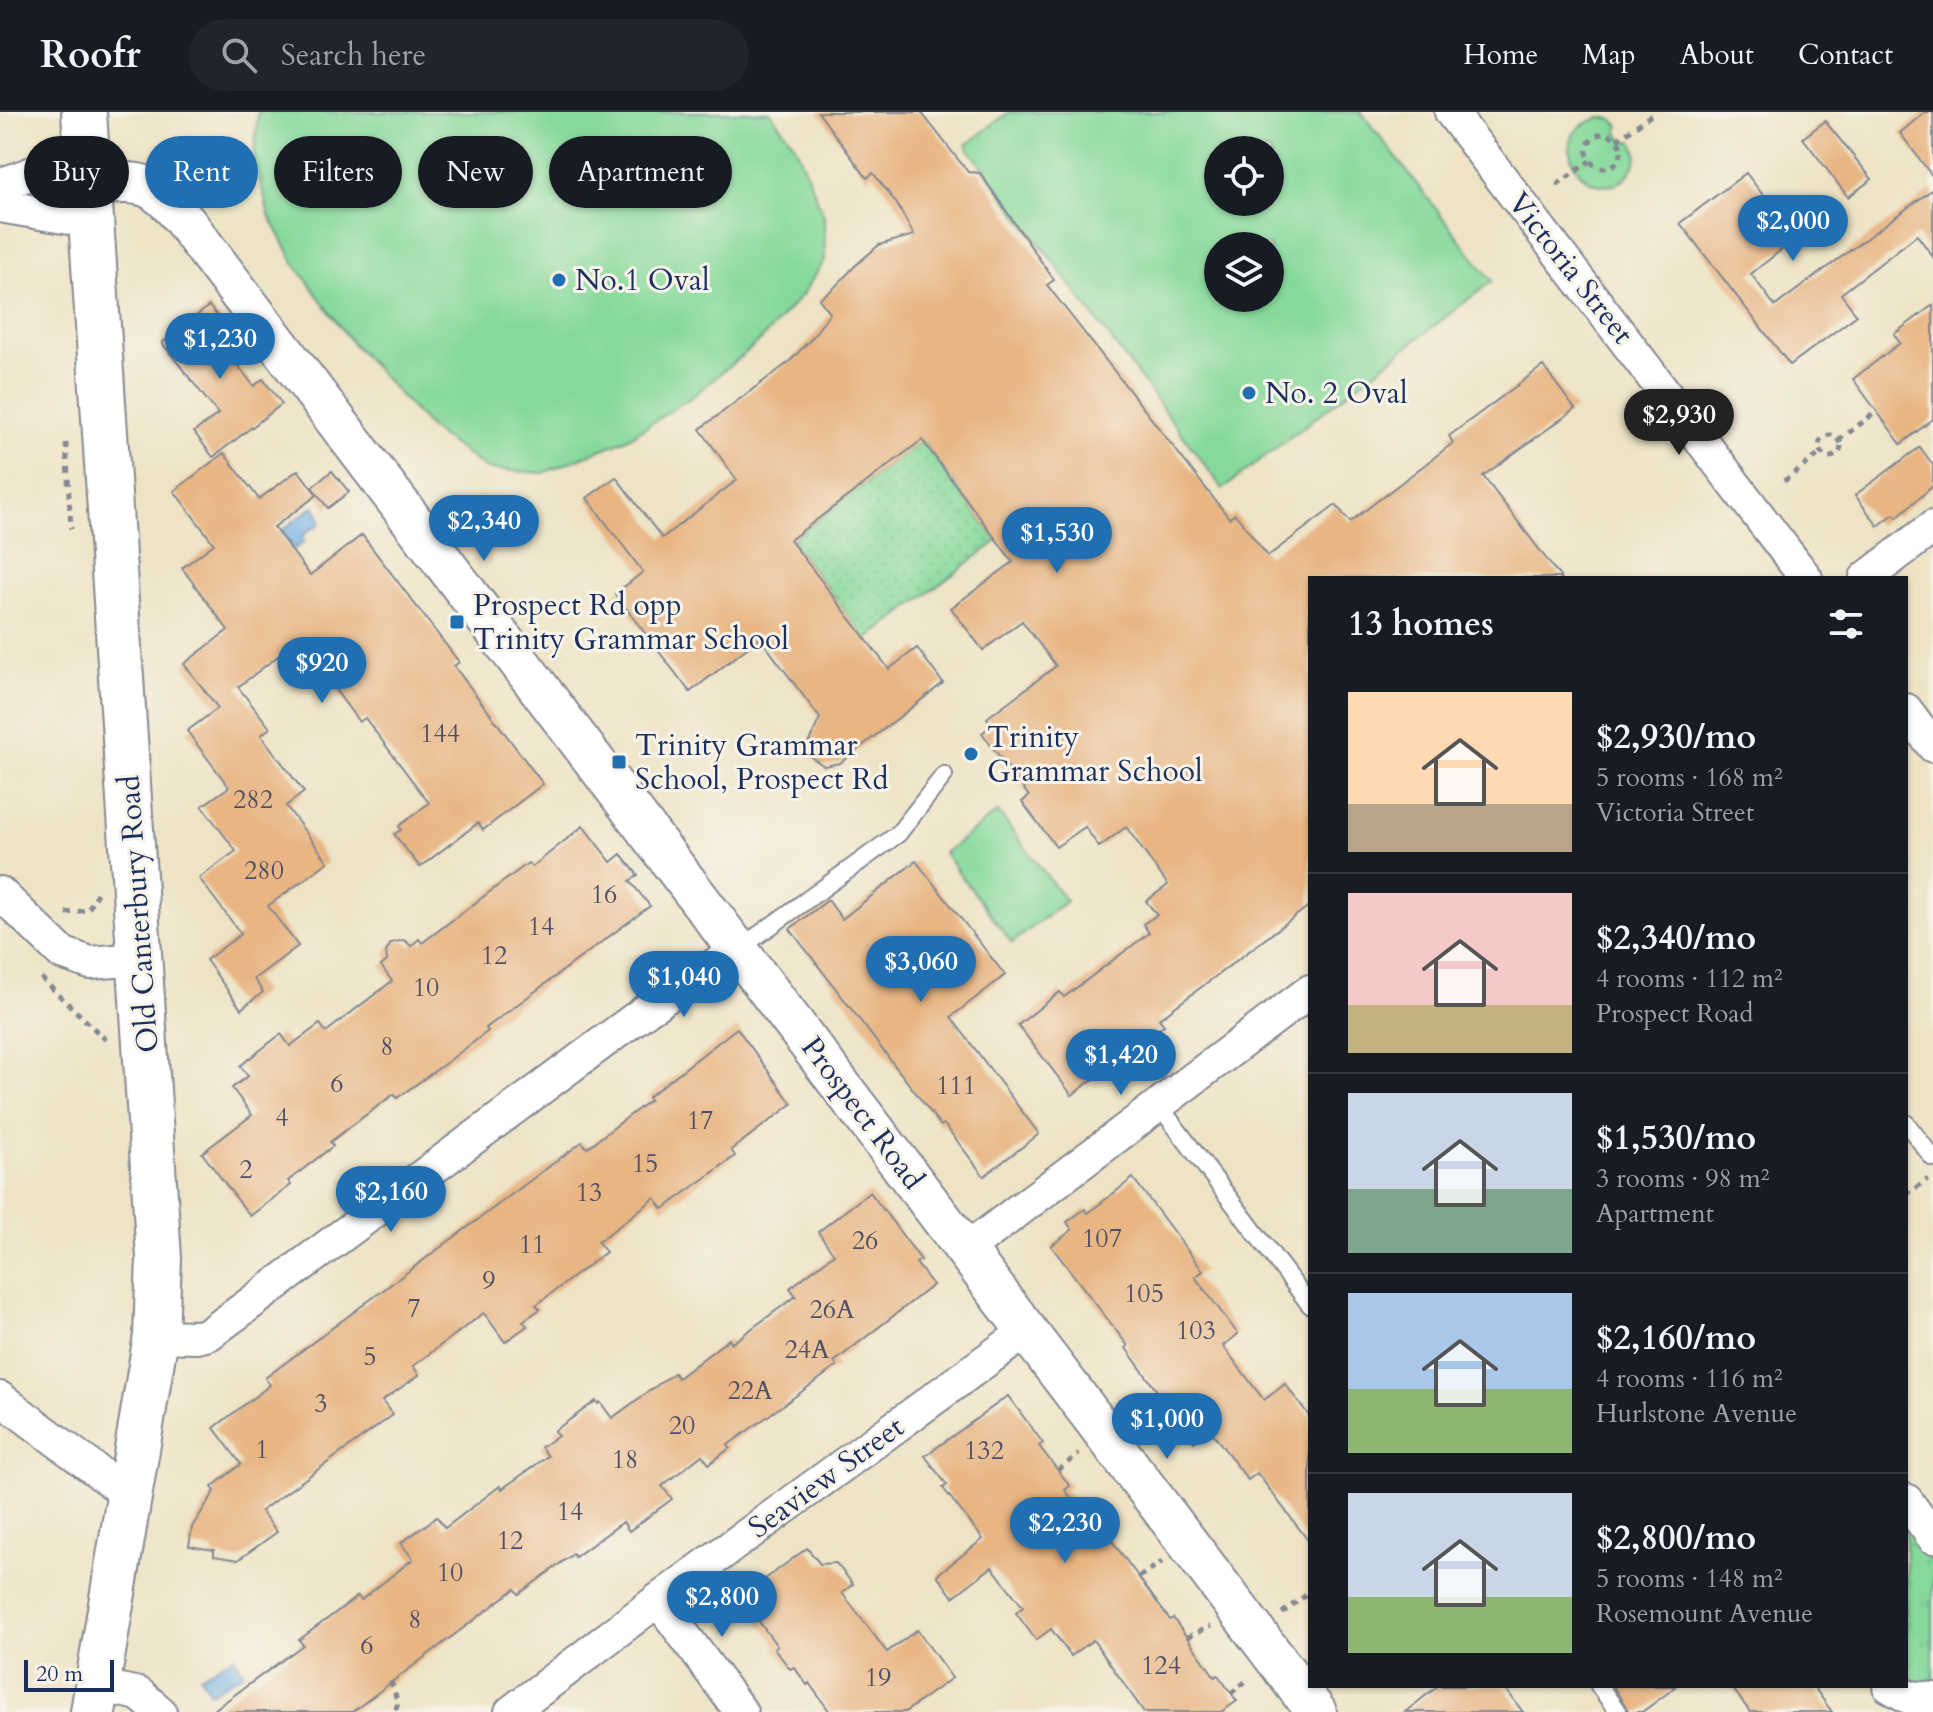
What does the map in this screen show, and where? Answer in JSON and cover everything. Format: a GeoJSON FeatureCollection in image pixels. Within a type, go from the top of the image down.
{"type":"FeatureCollection","features":[{"type":"Feature","properties":{"kind":"main road","name":"Old Canterbury Road"},"geometry":{"type":"LineString","coordinates":[[92,208],[158,1243],[159,1304],[95,1699]]}},
{"type":"Feature","properties":{"kind":"street","name":"Victoria Street"},"geometry":{"type":"LineString","coordinates":[[1451,112],[1804,576]]}},
{"type":"Feature","properties":{"kind":"street"},"geometry":{"type":"LineString","coordinates":[[0,185],[43,169],[85,126]]}},
{"type":"Feature","properties":{"kind":"street","name":"Prospect Road"},"geometry":{"type":"LineString","coordinates":[[129,188],[140,183],[155,189],[168,200],[1316,1712]]}},
{"type":"Feature","properties":{"kind":"street"},"geometry":{"type":"LineString","coordinates":[[0,206],[24,205]]}},
{"type":"Feature","properties":{"kind":"street"},"geometry":{"type":"LineString","coordinates":[[1869,576],[1933,527]]}},
{"type":"Feature","properties":{"kind":"street"},"geometry":{"type":"LineString","coordinates":[[1908,713],[1933,746]]}},
{"type":"Feature","properties":{"kind":"street"},"geometry":{"type":"LineString","coordinates":[[0,893],[62,953],[90,963],[140,959]]}},
{"type":"Feature","properties":{"kind":"street"},"geometry":{"type":"LineString","coordinates":[[156,1336],[197,1337],[209,1334],[648,1009],[739,949]]}},
{"type":"Feature","properties":{"kind":"street"},"geometry":{"type":"LineString","coordinates":[[967,1249],[1308,992]]}},
{"type":"Feature","properties":{"kind":"street","name":"Seaview Street"},"geometry":{"type":"LineString","coordinates":[[511,1712],[658,1600],[1028,1330]]}},
{"type":"Feature","properties":{"kind":"street"},"geometry":{"type":"LineString","coordinates":[[0,1398],[130,1496]]}},
{"type":"Feature","properties":{"kind":"street"},"geometry":{"type":"LineString","coordinates":[[1908,1503],[1933,1537]]}},
{"type":"Feature","properties":{"kind":"street"},"geometry":{"type":"LineString","coordinates":[[658,1600],[741,1712]]}},
{"type":"Feature","properties":{"kind":"street"},"geometry":{"type":"LineString","coordinates":[[1892,1688],[1908,1697],[1933,1699]]}},
{"type":"Feature","properties":{"kind":"street"},"geometry":{"type":"LineString","coordinates":[[95,1699],[139,1694],[160,1712]]}},
{"type":"Feature","properties":{"kind":"lane"},"geometry":{"type":"LineString","coordinates":[[739,949],[898,834],[944,775]]}},
{"type":"Feature","properties":{"kind":"lane"},"geometry":{"type":"LineString","coordinates":[[1158,1104],[1308,1302]]}},
{"type":"Feature","properties":{"kind":"lane"},"geometry":{"type":"LineString","coordinates":[[1908,1126],[1933,1158]]}},
{"type":"Feature","properties":{"kind":"lane"},"geometry":{"type":"LineString","coordinates":[[1600,1688],[1618,1712]]}},
{"type":"Feature","properties":{"kind":"path"},"geometry":{"type":"LineString","coordinates":[[1617,140],[1651,115]]}},
{"type":"Feature","properties":{"kind":"path"},"geometry":{"type":"LineString","coordinates":[[1608,134],[1617,140],[1621,155],[1615,164],[1604,168],[1590,161],[1588,149],[1593,138],[1608,134]]}},
{"type":"Feature","properties":{"kind":"path"},"geometry":{"type":"LineString","coordinates":[[1557,185],[1590,161]]}},
{"type":"Feature","properties":{"kind":"path"},"geometry":{"type":"LineString","coordinates":[[1839,440],[1876,412]]}},
{"type":"Feature","properties":{"kind":"path"},"geometry":{"type":"LineString","coordinates":[[1832,436],[1839,440],[1840,450],[1835,456],[1826,457],[1821,453],[1819,445],[1824,437],[1832,436]]}},
{"type":"Feature","properties":{"kind":"path"},"geometry":{"type":"LineString","coordinates":[[1784,481],[1821,453]]}},
{"type":"Feature","properties":{"kind":"path"},"geometry":{"type":"LineString","coordinates":[[58,908],[69,914],[88,910],[98,892]]}},
{"type":"Feature","properties":{"kind":"path"},"geometry":{"type":"LineString","coordinates":[[30,968],[106,1040]]}},
{"type":"Feature","properties":{"kind":"path"},"geometry":{"type":"LineString","coordinates":[[1908,1194],[1933,1175]]}},
{"type":"Feature","properties":{"kind":"path"},"geometry":{"type":"LineString","coordinates":[[1058,1470],[1081,1453]]}},
{"type":"Feature","properties":{"kind":"path"},"geometry":{"type":"LineString","coordinates":[[1139,1577],[1164,1560]]}},
{"type":"Feature","properties":{"kind":"path"},"geometry":{"type":"LineString","coordinates":[[1281,1614],[1308,1594]]}},
{"type":"Feature","properties":{"kind":"path"},"geometry":{"type":"LineString","coordinates":[[1187,1637],[1213,1625]]}},
{"type":"Feature","properties":{"kind":"path"},"geometry":{"type":"LineString","coordinates":[[1231,1693],[1252,1677]]}},
{"type":"Feature","properties":{"kind":"path"},"geometry":{"type":"LineString","coordinates":[[391,1681],[398,1703],[395,1712]]}},
{"type":"Feature","properties":{"kind":"green space","name":"No.1 Oval"},"geometry":{"type":"Polygon","coordinates":[[[258,112],[770,112],[796,147],[824,216],[825,260],[802,295],[760,341],[693,396],[627,439],[543,473],[487,469],[431,429],[352,343],[295,264],[269,215],[258,172],[258,112]]]}},
{"type":"Feature","properties":{"kind":"green space","name":"No. 2 Oval"},"geometry":{"type":"Polygon","coordinates":[[[1009,112],[1361,112],[1492,281],[1223,489],[966,145],[1009,112]]]}},
{"type":"Feature","properties":{"kind":"green space"},"geometry":{"type":"Polygon","coordinates":[[[1601,118],[1612,118],[1619,126],[1617,132],[1625,141],[1632,141],[1637,154],[1632,169],[1618,183],[1603,186],[1589,180],[1577,169],[1571,155],[1571,140],[1581,127],[1601,118]]]}},
{"type":"Feature","properties":{"kind":"green space"},"geometry":{"type":"Polygon","coordinates":[[[922,440],[997,541],[866,640],[791,540],[922,440]]]}},
{"type":"Feature","properties":{"kind":"green space"},"geometry":{"type":"Polygon","coordinates":[[[998,812],[1066,901],[1012,943],[944,853],[998,812]]]}},
{"type":"Feature","properties":{"kind":"green space"},"geometry":{"type":"Polygon","coordinates":[[[1908,1529],[1933,1562],[1933,1684],[1908,1679],[1908,1529]]]}},
{"type":"Feature","properties":{"kind":"water"},"geometry":{"type":"Polygon","coordinates":[[[314,506],[320,523],[302,537],[304,542],[294,549],[281,531],[314,506]]]}},
{"type":"Feature","properties":{"kind":"water"},"geometry":{"type":"Polygon","coordinates":[[[234,1656],[244,1673],[210,1693],[200,1676],[234,1656]]]}},
{"type":"Feature","properties":{"kind":"building"},"geometry":{"type":"Polygon","coordinates":[[[818,112],[921,112],[968,172],[980,173],[1054,280],[1047,285],[1229,518],[1235,514],[1268,556],[1336,505],[1350,522],[1453,443],[1449,436],[1543,366],[1575,409],[1483,476],[1559,576],[1308,576],[1308,907],[1159,1019],[1164,1025],[1072,1095],[1018,1025],[1060,992],[1064,997],[1149,933],[1143,924],[1157,915],[1146,901],[1168,885],[1126,827],[1099,847],[1085,827],[1056,847],[1022,802],[1029,796],[982,733],[992,725],[987,718],[1056,666],[1022,621],[983,650],[951,608],[1013,562],[922,440],[790,540],[889,669],[917,648],[943,683],[840,763],[824,766],[811,757],[808,744],[820,718],[760,638],[690,692],[615,594],[643,572],[587,498],[616,477],[662,538],[737,480],[700,429],[789,362],[811,339],[830,313],[819,299],[855,266],[879,245],[914,235],[897,204],[873,173],[867,178],[818,112]]]}},
{"type":"Feature","properties":{"kind":"building"},"geometry":{"type":"Polygon","coordinates":[[[1925,112],[1933,112],[1933,177],[1900,133],[1925,112]]]}},
{"type":"Feature","properties":{"kind":"building"},"geometry":{"type":"Polygon","coordinates":[[[1825,121],[1872,179],[1848,197],[1803,138],[1825,121]]]}},
{"type":"Feature","properties":{"kind":"building"},"geometry":{"type":"Polygon","coordinates":[[[1746,173],[1796,238],[1751,274],[1775,306],[1933,189],[1933,257],[1917,235],[1841,294],[1857,315],[1790,365],[1680,223],[1746,173]]]}},
{"type":"Feature","properties":{"kind":"building"},"geometry":{"type":"Polygon","coordinates":[[[1933,305],[1933,419],[1901,444],[1853,379],[1900,343],[1894,334],[1933,305]]]}},
{"type":"Feature","properties":{"kind":"building"},"geometry":{"type":"Polygon","coordinates":[[[209,306],[232,334],[220,343],[254,386],[263,379],[282,404],[213,457],[194,432],[218,414],[162,343],[209,306]]]}},
{"type":"Feature","properties":{"kind":"building"},"geometry":{"type":"Polygon","coordinates":[[[1920,447],[1933,465],[1933,486],[1897,517],[1894,514],[1878,526],[1855,495],[1920,447]]]}},
{"type":"Feature","properties":{"kind":"building"},"geometry":{"type":"Polygon","coordinates":[[[224,453],[259,499],[298,470],[317,495],[274,527],[310,575],[362,535],[459,662],[454,666],[543,784],[483,830],[478,823],[420,867],[394,834],[401,830],[399,826],[429,803],[365,718],[359,722],[314,661],[311,664],[295,643],[238,687],[270,728],[261,735],[304,792],[286,806],[328,862],[268,906],[298,946],[254,979],[263,992],[241,1009],[206,960],[241,934],[199,878],[236,851],[202,806],[229,787],[187,731],[218,708],[184,664],[228,630],[182,568],[214,544],[174,491],[224,453]]]}},
{"type":"Feature","properties":{"kind":"building"},"geometry":{"type":"Polygon","coordinates":[[[332,471],[349,492],[328,508],[312,487],[332,471]]]}},
{"type":"Feature","properties":{"kind":"building"},"geometry":{"type":"Polygon","coordinates":[[[583,826],[611,862],[621,854],[638,875],[630,881],[650,906],[486,1028],[488,1031],[450,1060],[397,1098],[394,1094],[330,1142],[333,1146],[288,1181],[291,1185],[250,1216],[202,1153],[252,1115],[232,1088],[248,1076],[240,1066],[281,1034],[290,1046],[320,1024],[326,1032],[392,981],[381,966],[387,961],[386,952],[391,943],[404,940],[411,946],[419,939],[422,943],[528,863],[532,867],[583,826]]]}},
{"type":"Feature","properties":{"kind":"building"},"geometry":{"type":"Polygon","coordinates":[[[916,861],[1005,975],[951,1017],[1039,1134],[984,1176],[944,1124],[941,1126],[790,929],[828,900],[842,919],[916,861]]]}},
{"type":"Feature","properties":{"kind":"building"},"geometry":{"type":"Polygon","coordinates":[[[737,1028],[792,1104],[731,1150],[735,1156],[663,1209],[655,1198],[598,1242],[606,1252],[536,1305],[540,1309],[523,1321],[527,1326],[505,1342],[484,1313],[413,1366],[419,1375],[382,1401],[393,1415],[261,1511],[277,1532],[238,1560],[214,1556],[214,1550],[189,1546],[192,1527],[215,1491],[212,1487],[241,1464],[214,1428],[270,1385],[265,1378],[582,1142],[587,1148],[737,1028]]]}},
{"type":"Feature","properties":{"kind":"building"},"geometry":{"type":"Polygon","coordinates":[[[1133,1178],[1203,1271],[1195,1277],[1238,1334],[1223,1346],[1264,1400],[1285,1384],[1308,1414],[1308,1540],[1257,1473],[1248,1480],[1210,1430],[1194,1442],[1126,1348],[1128,1346],[1051,1246],[1072,1230],[1067,1222],[1085,1209],[1088,1213],[1133,1178]]]}},
{"type":"Feature","properties":{"kind":"building"},"geometry":{"type":"Polygon","coordinates":[[[870,1192],[921,1260],[916,1263],[933,1285],[834,1362],[837,1366],[728,1445],[730,1448],[709,1464],[702,1455],[662,1486],[672,1499],[629,1531],[623,1522],[519,1594],[515,1589],[352,1712],[211,1712],[303,1645],[299,1640],[358,1596],[361,1600],[413,1559],[401,1543],[437,1517],[445,1528],[500,1486],[502,1489],[548,1456],[541,1447],[558,1436],[554,1431],[596,1401],[612,1418],[674,1373],[678,1378],[729,1339],[732,1343],[796,1296],[790,1288],[834,1254],[818,1232],[870,1192]]]}},
{"type":"Feature","properties":{"kind":"building"},"geometry":{"type":"Polygon","coordinates":[[[1008,1396],[1043,1443],[1039,1446],[1070,1486],[1065,1490],[1093,1526],[1098,1522],[1170,1620],[1173,1618],[1215,1677],[1218,1675],[1237,1701],[1221,1712],[1144,1712],[1093,1640],[1071,1656],[1051,1629],[1036,1640],[1016,1613],[1023,1607],[992,1567],[953,1597],[937,1575],[983,1539],[943,1488],[947,1485],[925,1456],[1008,1396]]]}},
{"type":"Feature","properties":{"kind":"building"},"geometry":{"type":"Polygon","coordinates":[[[807,1548],[820,1564],[836,1563],[853,1584],[842,1593],[887,1652],[917,1630],[952,1678],[905,1712],[830,1712],[809,1683],[807,1685],[794,1667],[790,1669],[741,1597],[807,1548]]]}},
{"type":"Feature","properties":{"kind":"building"},"geometry":{"type":"Polygon","coordinates":[[[1435,1688],[1505,1688],[1523,1712],[1405,1712],[1435,1688]]]}},
{"type":"Feature","properties":{"kind":"building"},"geometry":{"type":"Polygon","coordinates":[[[1614,1688],[1674,1688],[1642,1712],[1629,1712],[1614,1688]]]}},
{"type":"Feature","properties":{"kind":"building"},"geometry":{"type":"Polygon","coordinates":[[[1732,1688],[1814,1688],[1832,1712],[1750,1712],[1732,1688]]]}},
{"type":"Feature","properties":{"kind":"place","name":"No.1 Oval"},"geometry":{"type":"Point","coordinates":[559,280]}},
{"type":"Feature","properties":{"kind":"place","name":"No. 2 Oval"},"geometry":{"type":"Point","coordinates":[1249,393]}},
{"type":"Feature","properties":{"kind":"place","name":"Prospect Rd opp Trinity Grammar School"},"geometry":{"type":"Point","coordinates":[457,622]}},
{"type":"Feature","properties":{"kind":"place","name":"Trinity Grammar School"},"geometry":{"type":"Point","coordinates":[971,754]}},
{"type":"Feature","properties":{"kind":"place","name":"Trinity Grammar School, Prospect Rd"},"geometry":{"type":"Point","coordinates":[619,762]}}]}
